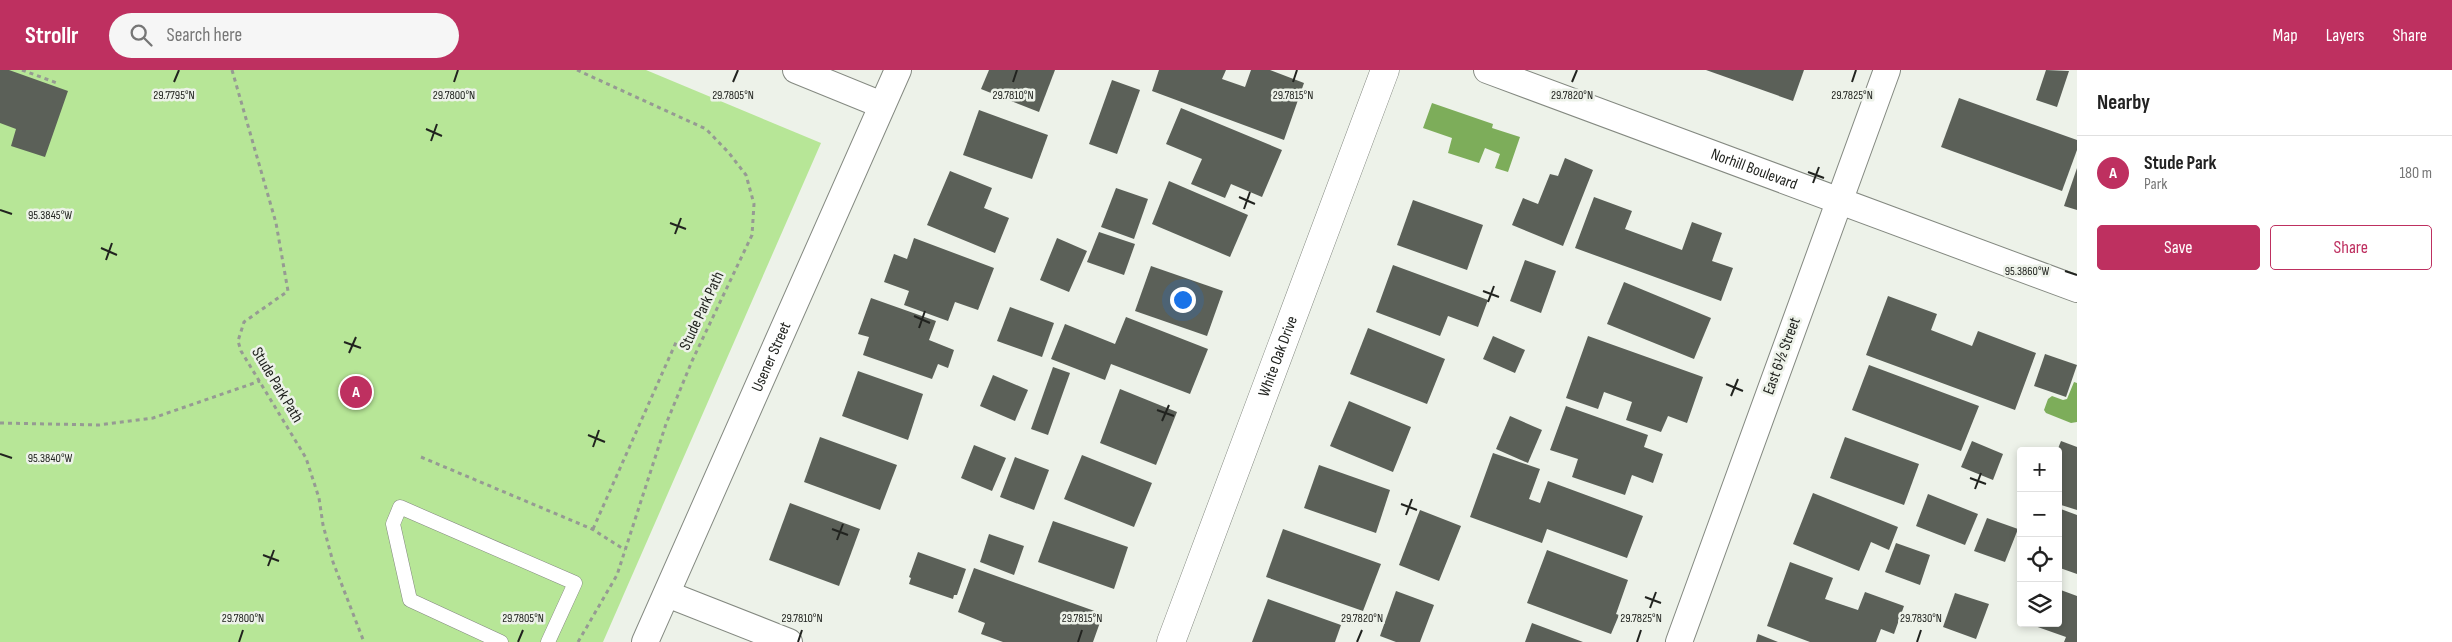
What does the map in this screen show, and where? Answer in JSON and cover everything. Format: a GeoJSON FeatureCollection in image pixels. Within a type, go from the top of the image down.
{"type":"FeatureCollection","features":[{"type":"Feature","properties":{"kind":"main road","name":"White Oak Drive"},"geometry":{"type":"LineString","coordinates":[[1171,642],[1385,70]]}},
{"type":"Feature","properties":{"kind":"street"},"geometry":{"type":"LineString","coordinates":[[796,70],[882,105]]}},
{"type":"Feature","properties":{"kind":"street","name":"Usener Street"},"geometry":{"type":"LineString","coordinates":[[645,642],[898,70]]}},
{"type":"Feature","properties":{"kind":"street","name":"Norhill Boulevard"},"geometry":{"type":"LineString","coordinates":[[1486,70],[2077,289]]}},
{"type":"Feature","properties":{"kind":"street","name":"East 6½ Street"},"geometry":{"type":"LineString","coordinates":[[1679,642],[1838,200],[1887,70]]}},
{"type":"Feature","properties":{"kind":"street"},"geometry":{"type":"LineString","coordinates":[[666,594],[789,642]]}},
{"type":"Feature","properties":{"kind":"lane"},"geometry":{"type":"LineString","coordinates":[[501,642],[410,600],[393,524],[400,506],[574,583],[548,642]]}},
{"type":"Feature","properties":{"kind":"path"},"geometry":{"type":"LineString","coordinates":[[22,70],[57,83]]}},
{"type":"Feature","properties":{"kind":"path","name":"Stude Park Path"},"geometry":{"type":"LineString","coordinates":[[232,70],[276,223],[288,291],[244,322],[238,341],[241,351],[306,458],[319,498],[333,562],[364,642]]}},
{"type":"Feature","properties":{"kind":"path","name":"Stude Park Path"},"geometry":{"type":"LineString","coordinates":[[577,70],[706,129],[746,175],[754,204],[752,235],[692,361],[666,424],[617,575],[578,642]]}},
{"type":"Feature","properties":{"kind":"path"},"geometry":{"type":"LineString","coordinates":[[592,529],[677,340]]}},
{"type":"Feature","properties":{"kind":"path"},"geometry":{"type":"LineString","coordinates":[[0,423],[99,425],[152,418],[260,381]]}},
{"type":"Feature","properties":{"kind":"path"},"geometry":{"type":"LineString","coordinates":[[421,457],[592,529],[625,550]]}},
{"type":"Feature","properties":{"kind":"shaded area"},"geometry":{"type":"Polygon","coordinates":[[[0,70],[646,70],[821,143],[603,642],[0,642],[0,70]]]}},
{"type":"Feature","properties":{"kind":"shaded area"},"geometry":{"type":"Polygon","coordinates":[[[1432,103],[1493,124],[1492,128],[1520,137],[1508,172],[1495,168],[1500,154],[1485,148],[1479,163],[1448,153],[1452,138],[1423,128],[1432,103]]]}},
{"type":"Feature","properties":{"kind":"shaded area"},"geometry":{"type":"Polygon","coordinates":[[[2074,382],[2077,383],[2077,422],[2071,423],[2046,413],[2044,410],[2048,399],[2052,396],[2063,400],[2067,399],[2074,382]]]}},
{"type":"Feature","properties":{"kind":"building"},"geometry":{"type":"Polygon","coordinates":[[[0,70],[9,70],[68,91],[45,157],[11,146],[16,129],[0,123],[0,70]]]}},
{"type":"Feature","properties":{"kind":"building"},"geometry":{"type":"Polygon","coordinates":[[[989,70],[1055,70],[1039,112],[981,89],[989,70]]]}},
{"type":"Feature","properties":{"kind":"building"},"geometry":{"type":"Polygon","coordinates":[[[1159,70],[1226,70],[1222,79],[1245,87],[1251,70],[1270,70],[1304,83],[1284,140],[1152,91],[1159,70]]]}},
{"type":"Feature","properties":{"kind":"building"},"geometry":{"type":"Polygon","coordinates":[[[1706,70],[1804,70],[1793,101],[1706,70]]]}},
{"type":"Feature","properties":{"kind":"building"},"geometry":{"type":"Polygon","coordinates":[[[2046,70],[2069,71],[2057,107],[2036,100],[2046,70]]]}},
{"type":"Feature","properties":{"kind":"building"},"geometry":{"type":"Polygon","coordinates":[[[1112,80],[1140,90],[1117,154],[1089,144],[1112,80]]]}},
{"type":"Feature","properties":{"kind":"building"},"geometry":{"type":"Polygon","coordinates":[[[1959,98],[2077,140],[2077,150],[2062,191],[1941,147],[1959,98]]]}},
{"type":"Feature","properties":{"kind":"building"},"geometry":{"type":"Polygon","coordinates":[[[1181,108],[1282,150],[1262,197],[1231,184],[1225,198],[1191,184],[1202,159],[1166,144],[1181,108]]]}},
{"type":"Feature","properties":{"kind":"building"},"geometry":{"type":"Polygon","coordinates":[[[979,110],[1048,135],[1032,179],[963,155],[979,110]]]}},
{"type":"Feature","properties":{"kind":"building"},"geometry":{"type":"Polygon","coordinates":[[[1565,158],[1593,170],[1563,246],[1512,225],[1523,198],[1538,204],[1550,174],[1558,176],[1565,158]]]}},
{"type":"Feature","properties":{"kind":"building"},"geometry":{"type":"Polygon","coordinates":[[[2077,168],[2077,210],[2064,206],[2077,168]]]}},
{"type":"Feature","properties":{"kind":"building"},"geometry":{"type":"Polygon","coordinates":[[[950,171],[992,188],[984,208],[1009,218],[995,253],[927,225],[950,171]]]}},
{"type":"Feature","properties":{"kind":"building"},"geometry":{"type":"Polygon","coordinates":[[[1169,181],[1248,215],[1230,257],[1152,224],[1169,181]]]}},
{"type":"Feature","properties":{"kind":"building"},"geometry":{"type":"Polygon","coordinates":[[[1116,188],[1148,199],[1134,239],[1101,227],[1116,188]]]}},
{"type":"Feature","properties":{"kind":"building"},"geometry":{"type":"Polygon","coordinates":[[[1594,197],[1632,211],[1625,229],[1682,250],[1692,222],[1722,233],[1712,261],[1733,268],[1721,301],[1575,248],[1594,197]]]}},
{"type":"Feature","properties":{"kind":"building"},"geometry":{"type":"Polygon","coordinates":[[[1413,200],[1483,225],[1467,270],[1397,245],[1413,200]]]}},
{"type":"Feature","properties":{"kind":"building"},"geometry":{"type":"Polygon","coordinates":[[[1099,232],[1135,244],[1124,275],[1087,262],[1099,232]]]}},
{"type":"Feature","properties":{"kind":"building"},"geometry":{"type":"Polygon","coordinates":[[[914,238],[994,268],[978,310],[955,302],[948,321],[904,305],[909,291],[884,282],[894,254],[907,259],[914,238]]]}},
{"type":"Feature","properties":{"kind":"building"},"geometry":{"type":"Polygon","coordinates":[[[1057,238],[1087,251],[1069,292],[1040,280],[1057,238]]]}},
{"type":"Feature","properties":{"kind":"building"},"geometry":{"type":"Polygon","coordinates":[[[1525,260],[1556,271],[1541,313],[1510,301],[1525,260]]]}},
{"type":"Feature","properties":{"kind":"building"},"geometry":{"type":"Polygon","coordinates":[[[1393,265],[1488,300],[1478,327],[1448,316],[1440,336],[1376,312],[1393,265]]]}},
{"type":"Feature","properties":{"kind":"building"},"geometry":{"type":"Polygon","coordinates":[[[1151,266],[1223,291],[1207,336],[1135,311],[1151,266]]]}},
{"type":"Feature","properties":{"kind":"building"},"geometry":{"type":"Polygon","coordinates":[[[1624,282],[1711,318],[1694,359],[1607,324],[1624,282]]]}},
{"type":"Feature","properties":{"kind":"building"},"geometry":{"type":"Polygon","coordinates":[[[1888,296],[1937,314],[1931,330],[1972,346],[1978,331],[2036,353],[2015,410],[1866,355],[1888,296]]]}},
{"type":"Feature","properties":{"kind":"building"},"geometry":{"type":"Polygon","coordinates":[[[871,298],[936,321],[929,340],[954,350],[948,368],[938,364],[932,379],[863,355],[869,337],[858,334],[871,298]]]}},
{"type":"Feature","properties":{"kind":"building"},"geometry":{"type":"Polygon","coordinates":[[[1010,307],[1054,323],[1042,357],[997,341],[1010,307]]]}},
{"type":"Feature","properties":{"kind":"building"},"geometry":{"type":"Polygon","coordinates":[[[1126,317],[1208,349],[1190,394],[1111,364],[1105,380],[1051,359],[1065,324],[1115,344],[1126,317]]]}},
{"type":"Feature","properties":{"kind":"building"},"geometry":{"type":"Polygon","coordinates":[[[1368,328],[1445,359],[1427,404],[1350,374],[1368,328]]]}},
{"type":"Feature","properties":{"kind":"building"},"geometry":{"type":"Polygon","coordinates":[[[1493,336],[1525,350],[1515,373],[1483,359],[1493,336]]]}},
{"type":"Feature","properties":{"kind":"building"},"geometry":{"type":"Polygon","coordinates":[[[1588,336],[1703,377],[1687,423],[1668,416],[1661,432],[1626,420],[1632,402],[1604,392],[1598,409],[1566,398],[1588,336]]]}},
{"type":"Feature","properties":{"kind":"building"},"geometry":{"type":"Polygon","coordinates":[[[2045,354],[2077,365],[2066,397],[2034,386],[2045,354]]]}},
{"type":"Feature","properties":{"kind":"building"},"geometry":{"type":"Polygon","coordinates":[[[1869,365],[1979,406],[1961,451],[1852,410],[1869,365]]]}},
{"type":"Feature","properties":{"kind":"building"},"geometry":{"type":"Polygon","coordinates":[[[1053,367],[1070,373],[1048,435],[1031,429],[1053,367]]]}},
{"type":"Feature","properties":{"kind":"building"},"geometry":{"type":"Polygon","coordinates":[[[858,371],[923,394],[908,440],[842,416],[858,371]]]}},
{"type":"Feature","properties":{"kind":"building"},"geometry":{"type":"Polygon","coordinates":[[[993,375],[1028,390],[1015,421],[980,406],[993,375]]]}},
{"type":"Feature","properties":{"kind":"building"},"geometry":{"type":"Polygon","coordinates":[[[1120,389],[1177,412],[1156,465],[1100,443],[1120,389]]]}},
{"type":"Feature","properties":{"kind":"building"},"geometry":{"type":"Polygon","coordinates":[[[1349,401],[1411,427],[1393,472],[1330,446],[1349,401]]]}},
{"type":"Feature","properties":{"kind":"building"},"geometry":{"type":"Polygon","coordinates":[[[1566,406],[1648,435],[1644,447],[1663,454],[1653,483],[1632,475],[1625,495],[1572,477],[1578,459],[1550,450],[1566,406]]]}},
{"type":"Feature","properties":{"kind":"building"},"geometry":{"type":"Polygon","coordinates":[[[1510,416],[1542,430],[1528,463],[1496,449],[1510,416]]]}},
{"type":"Feature","properties":{"kind":"building"},"geometry":{"type":"Polygon","coordinates":[[[820,437],[897,465],[880,510],[804,482],[820,437]]]}},
{"type":"Feature","properties":{"kind":"building"},"geometry":{"type":"Polygon","coordinates":[[[1845,437],[1919,464],[1904,505],[1830,478],[1845,437]]]}},
{"type":"Feature","properties":{"kind":"building"},"geometry":{"type":"Polygon","coordinates":[[[1972,441],[2003,454],[1993,480],[1961,467],[1972,441]]]}},
{"type":"Feature","properties":{"kind":"building"},"geometry":{"type":"Polygon","coordinates":[[[2061,441],[2077,447],[2077,510],[2062,505],[2062,447],[2059,447],[2061,441]]]}},
{"type":"Feature","properties":{"kind":"building"},"geometry":{"type":"Polygon","coordinates":[[[974,445],[1006,458],[992,491],[961,478],[974,445]]]}},
{"type":"Feature","properties":{"kind":"building"},"geometry":{"type":"Polygon","coordinates":[[[1493,453],[1540,469],[1529,499],[1540,503],[1548,481],[1643,516],[1627,558],[1547,529],[1542,543],[1470,517],[1493,453]]]}},
{"type":"Feature","properties":{"kind":"building"},"geometry":{"type":"Polygon","coordinates":[[[1082,455],[1152,483],[1134,527],[1064,499],[1082,455]]]}},
{"type":"Feature","properties":{"kind":"building"},"geometry":{"type":"Polygon","coordinates":[[[1015,457],[1049,470],[1034,510],[1000,497],[1015,457]]]}},
{"type":"Feature","properties":{"kind":"building"},"geometry":{"type":"Polygon","coordinates":[[[1319,465],[1390,490],[1376,533],[1304,508],[1319,465]]]}},
{"type":"Feature","properties":{"kind":"building"},"geometry":{"type":"Polygon","coordinates":[[[1813,493],[1898,527],[1889,550],[1871,542],[1859,571],[1793,544],[1813,493]]]}},
{"type":"Feature","properties":{"kind":"building"},"geometry":{"type":"Polygon","coordinates":[[[1928,494],[1978,514],[1965,545],[1916,526],[1928,494]]]}},
{"type":"Feature","properties":{"kind":"building"},"geometry":{"type":"Polygon","coordinates":[[[790,503],[860,529],[839,586],[769,560],[790,503]]]}},
{"type":"Feature","properties":{"kind":"building"},"geometry":{"type":"Polygon","coordinates":[[[2062,509],[2077,515],[2077,574],[2062,569],[2062,509]]]}},
{"type":"Feature","properties":{"kind":"building"},"geometry":{"type":"Polygon","coordinates":[[[1420,510],[1461,526],[1439,581],[1399,565],[1420,510]]]}},
{"type":"Feature","properties":{"kind":"building"},"geometry":{"type":"Polygon","coordinates":[[[1987,518],[2017,529],[2005,562],[1974,551],[1987,518]]]}},
{"type":"Feature","properties":{"kind":"building"},"geometry":{"type":"Polygon","coordinates":[[[1053,521],[1128,547],[1114,589],[1038,562],[1053,521]]]}},
{"type":"Feature","properties":{"kind":"building"},"geometry":{"type":"Polygon","coordinates":[[[1283,529],[1381,564],[1363,611],[1266,577],[1283,529]]]}},
{"type":"Feature","properties":{"kind":"building"},"geometry":{"type":"Polygon","coordinates":[[[989,534],[1024,546],[1014,575],[980,562],[989,534]]]}},
{"type":"Feature","properties":{"kind":"building"},"geometry":{"type":"Polygon","coordinates":[[[1896,543],[1930,555],[1920,585],[1885,572],[1896,543]]]}},
{"type":"Feature","properties":{"kind":"building"},"geometry":{"type":"Polygon","coordinates":[[[1547,550],[1628,580],[1616,614],[1619,615],[1611,634],[1527,603],[1547,550]]]}},
{"type":"Feature","properties":{"kind":"building"},"geometry":{"type":"Polygon","coordinates":[[[918,552],[966,569],[957,595],[954,595],[953,599],[909,584],[911,578],[909,577],[918,552]]]}},
{"type":"Feature","properties":{"kind":"building"},"geometry":{"type":"Polygon","coordinates":[[[1790,562],[1833,578],[1825,599],[1858,610],[1865,592],[1904,606],[1894,634],[1881,629],[1876,642],[1810,642],[1767,626],[1790,562]]]}},
{"type":"Feature","properties":{"kind":"building"},"geometry":{"type":"Polygon","coordinates":[[[974,568],[1103,614],[1093,642],[1003,642],[981,634],[985,623],[958,612],[974,568]]]}},
{"type":"Feature","properties":{"kind":"building"},"geometry":{"type":"Polygon","coordinates":[[[2062,590],[2077,596],[2077,642],[2064,642],[2066,637],[2038,627],[2062,627],[2062,590]]]}},
{"type":"Feature","properties":{"kind":"building"},"geometry":{"type":"Polygon","coordinates":[[[1396,591],[1434,605],[1420,642],[1396,642],[1380,636],[1396,591]]]}},
{"type":"Feature","properties":{"kind":"building"},"geometry":{"type":"Polygon","coordinates":[[[1955,593],[1989,604],[1976,639],[1943,627],[1955,593]]]}},
{"type":"Feature","properties":{"kind":"building"},"geometry":{"type":"Polygon","coordinates":[[[1268,599],[1341,625],[1335,642],[1252,642],[1268,599]]]}},
{"type":"Feature","properties":{"kind":"building"},"geometry":{"type":"Polygon","coordinates":[[[1532,623],[1583,642],[1525,642],[1532,623]]]}},
{"type":"Feature","properties":{"kind":"building"},"geometry":{"type":"Polygon","coordinates":[[[1758,634],[1778,642],[1756,642],[1758,634]]]}},
{"type":"Feature","properties":{"kind":"place","name":"Stude Park"},"geometry":{"type":"Point","coordinates":[356,392]}}]}
